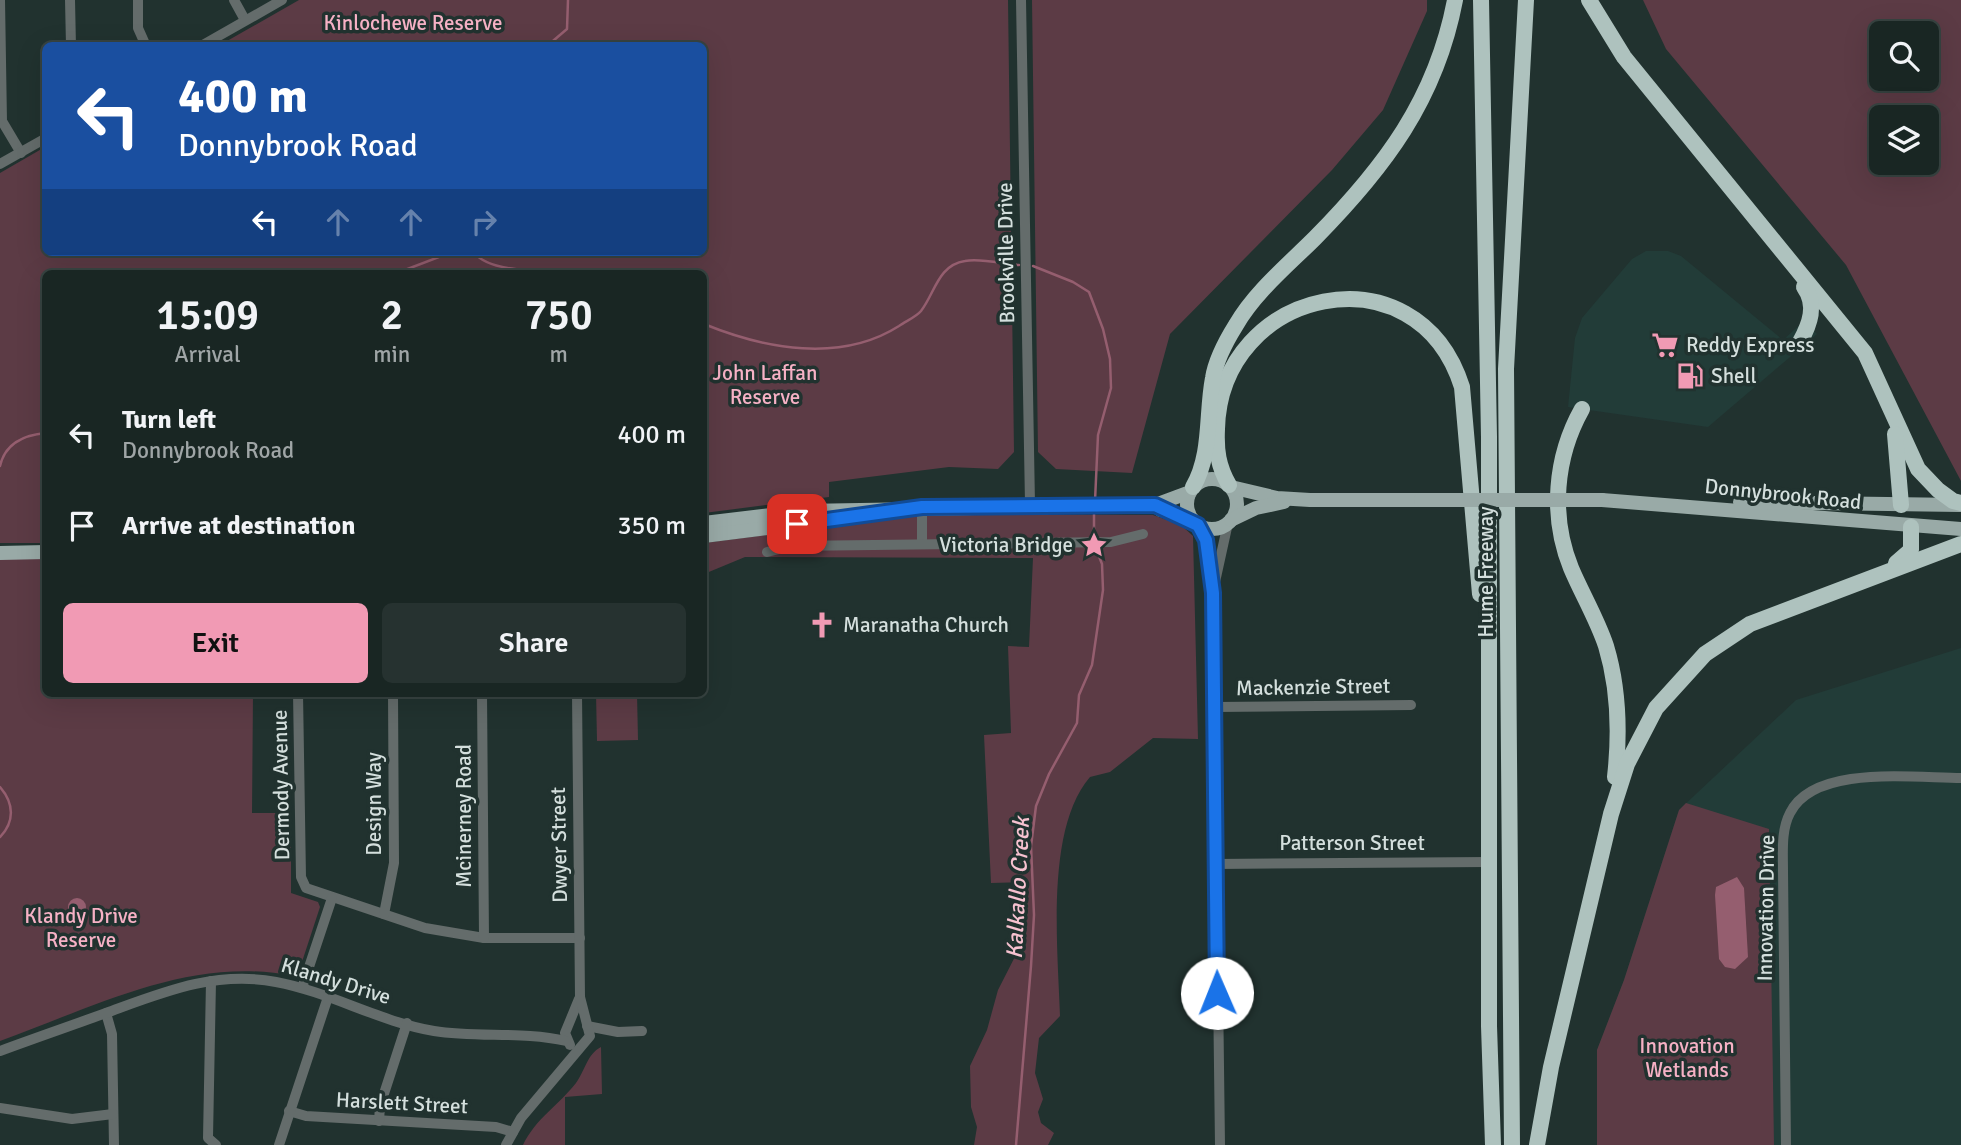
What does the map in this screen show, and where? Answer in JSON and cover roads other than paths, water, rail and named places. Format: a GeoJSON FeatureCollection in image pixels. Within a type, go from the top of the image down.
{"type":"FeatureCollection","features":[{"type":"Feature","properties":{"kind":"highway"},"geometry":{"type":"LineString","coordinates":[[1191,490],[1200,475],[1208,434],[1213,375],[1235,326],[1260,294],[1348,205],[1392,152],[1426,92],[1443,49],[1455,0]]}},
{"type":"Feature","properties":{"kind":"highway","name":"Hume Freeway"},"geometry":{"type":"LineString","coordinates":[[1480,0],[1488,366],[1489,862],[1493,1145]]}},
{"type":"Feature","properties":{"kind":"highway","name":"Hume Freeway"},"geometry":{"type":"LineString","coordinates":[[1512,1145],[1506,369],[1526,0]]}},
{"type":"Feature","properties":{"kind":"highway"},"geometry":{"type":"LineString","coordinates":[[1589,0],[1625,57],[1865,354],[1918,469],[1938,490],[1961,504]]}},
{"type":"Feature","properties":{"kind":"highway"},"geometry":{"type":"LineString","coordinates":[[1746,208],[1810,298],[1810,319],[1800,342]]}},
{"type":"Feature","properties":{"kind":"highway"},"geometry":{"type":"LineString","coordinates":[[1230,486],[1217,455],[1218,410],[1226,382],[1237,360],[1264,330],[1285,315],[1308,305],[1354,298],[1391,305],[1425,327],[1440,342],[1455,366],[1465,398],[1490,696]]}},
{"type":"Feature","properties":{"kind":"highway"},"geometry":{"type":"LineString","coordinates":[[1537,1145],[1551,1067],[1611,814],[1627,764],[1645,726],[1669,691],[1712,648],[1750,624],[1893,564],[1907,555],[1913,544],[1901,518],[1898,449],[1885,394]]}},
{"type":"Feature","properties":{"kind":"highway"},"geometry":{"type":"LineString","coordinates":[[1582,409],[1570,432],[1560,462],[1559,522],[1566,552],[1605,644],[1615,684],[1619,739],[1611,814]]}},
{"type":"Feature","properties":{"kind":"highway"},"geometry":{"type":"LineString","coordinates":[[1829,592],[1961,544]]}},
{"type":"Feature","properties":{"kind":"main road"},"geometry":{"type":"LineString","coordinates":[[707,523],[803,511],[1030,505],[1155,505],[1215,479],[1230,486],[1237,507],[1230,522],[1210,529],[1161,510],[1155,505]]}},
{"type":"Feature","properties":{"kind":"main road","name":"Donnybrook Road"},"geometry":{"type":"LineString","coordinates":[[1230,486],[1277,498],[1310,500],[1602,500],[1777,504],[1901,518],[1961,529]]}},
{"type":"Feature","properties":{"kind":"main road"},"geometry":{"type":"LineString","coordinates":[[1191,490],[1187,508],[1197,524]]}},
{"type":"Feature","properties":{"kind":"main road","name":"Donnybrook Road"},"geometry":{"type":"LineString","coordinates":[[1230,522],[1263,506],[1310,500]]}},
{"type":"Feature","properties":{"kind":"main road","name":"Donnybrook Road"},"geometry":{"type":"LineString","coordinates":[[1602,500],[1901,518],[1961,504]]}},
{"type":"Feature","properties":{"kind":"main road"},"geometry":{"type":"LineString","coordinates":[[707,536],[918,507]]}},
{"type":"Feature","properties":{"kind":"main road"},"geometry":{"type":"LineString","coordinates":[[6,552],[42,552]]}},
{"type":"Feature","properties":{"kind":"street"},"geometry":{"type":"LineString","coordinates":[[0,0],[2,121],[21,153]]}},
{"type":"Feature","properties":{"kind":"street"},"geometry":{"type":"LineString","coordinates":[[70,0],[71,42]]}},
{"type":"Feature","properties":{"kind":"street"},"geometry":{"type":"LineString","coordinates":[[138,0],[138,28],[144,42]]}},
{"type":"Feature","properties":{"kind":"street"},"geometry":{"type":"LineString","coordinates":[[234,0],[245,20]]}},
{"type":"Feature","properties":{"kind":"street"},"geometry":{"type":"LineString","coordinates":[[208,42],[282,0]]}},
{"type":"Feature","properties":{"kind":"street","name":"Brookville Drive"},"geometry":{"type":"LineString","coordinates":[[1021,0],[1030,505]]}},
{"type":"Feature","properties":{"kind":"street"},"geometry":{"type":"LineString","coordinates":[[0,164],[42,140]]}},
{"type":"Feature","properties":{"kind":"street"},"geometry":{"type":"LineString","coordinates":[[918,507],[922,544]]}},
{"type":"Feature","properties":{"kind":"street"},"geometry":{"type":"LineString","coordinates":[[1213,593],[1230,522]]}},
{"type":"Feature","properties":{"kind":"street"},"geometry":{"type":"LineString","coordinates":[[1197,524],[1206,540],[1213,593],[1220,1145]]}},
{"type":"Feature","properties":{"kind":"street"},"geometry":{"type":"LineString","coordinates":[[767,552],[791,546],[1104,542],[1122,541],[1143,534]]}},
{"type":"Feature","properties":{"kind":"street","name":"Dermody Avenue"},"geometry":{"type":"LineString","coordinates":[[299,697],[302,883],[306,888],[425,928],[484,938],[580,938]]}},
{"type":"Feature","properties":{"kind":"street","name":"Design Way"},"geometry":{"type":"LineString","coordinates":[[384,914],[394,863],[393,697]]}},
{"type":"Feature","properties":{"kind":"street","name":"Mcinerney Road"},"geometry":{"type":"LineString","coordinates":[[482,697],[484,938]]}},
{"type":"Feature","properties":{"kind":"street","name":"Dwyer Street"},"geometry":{"type":"LineString","coordinates":[[577,697],[580,997],[589,1039]]}},
{"type":"Feature","properties":{"kind":"street","name":"Mackenzie Street"},"geometry":{"type":"LineString","coordinates":[[1215,707],[1411,705]]}},
{"type":"Feature","properties":{"kind":"street","name":"Innovation Drive"},"geometry":{"type":"LineString","coordinates":[[1786,1145],[1783,871],[1784,832],[1789,814],[1798,800],[1832,781],[1961,778]]}},
{"type":"Feature","properties":{"kind":"street","name":"Patterson Street"},"geometry":{"type":"LineString","coordinates":[[1215,864],[1489,862]]}},
{"type":"Feature","properties":{"kind":"street"},"geometry":{"type":"LineString","coordinates":[[302,988],[332,898]]}},
{"type":"Feature","properties":{"kind":"street","name":"Klandy Drive"},"geometry":{"type":"LineString","coordinates":[[0,1051],[184,985],[247,978],[302,988],[436,1031],[544,1035],[571,1044]]}},
{"type":"Feature","properties":{"kind":"street"},"geometry":{"type":"LineString","coordinates":[[211,981],[208,1138],[216,1145]]}},
{"type":"Feature","properties":{"kind":"street"},"geometry":{"type":"LineString","coordinates":[[279,1145],[328,997]]}},
{"type":"Feature","properties":{"kind":"street","name":"Dwyer Street"},"geometry":{"type":"LineString","coordinates":[[571,1044],[569,1025],[580,997]]}},
{"type":"Feature","properties":{"kind":"street"},"geometry":{"type":"LineString","coordinates":[[106,1013],[112,1034],[114,1145]]}},
{"type":"Feature","properties":{"kind":"street"},"geometry":{"type":"LineString","coordinates":[[379,1121],[380,1106],[407,1023]]}},
{"type":"Feature","properties":{"kind":"street"},"geometry":{"type":"LineString","coordinates":[[569,1025],[642,1031]]}},
{"type":"Feature","properties":{"kind":"street","name":"Klandy Drive"},"geometry":{"type":"LineString","coordinates":[[544,1035],[569,1025]]}},
{"type":"Feature","properties":{"kind":"street"},"geometry":{"type":"LineString","coordinates":[[506,1145],[513,1132],[562,1071],[571,1044],[608,1030]]}},
{"type":"Feature","properties":{"kind":"street"},"geometry":{"type":"LineString","coordinates":[[0,1108],[72,1119],[113,1114]]}},
{"type":"Feature","properties":{"kind":"street","name":"Harslett Street"},"geometry":{"type":"LineString","coordinates":[[289,1111],[306,1116],[496,1127],[513,1132]]}},
{"type":"Feature","properties":{"kind":"waterway"},"geometry":{"type":"LineString","coordinates":[[552,42],[567,29],[568,0]]}},
{"type":"Feature","properties":{"kind":"waterway"},"geometry":{"type":"LineString","coordinates":[[405,270],[442,256]]}},
{"type":"Feature","properties":{"kind":"waterway","name":"Kalkallo Creek"},"geometry":{"type":"LineString","coordinates":[[478,256],[494,265],[525,270]]}},
{"type":"Feature","properties":{"kind":"waterway","name":"Kalkallo Creek"},"geometry":{"type":"LineString","coordinates":[[707,325],[777,345],[803,348],[853,345],[876,338],[916,315],[926,304],[943,274],[956,264],[978,260],[1019,265]]}},
{"type":"Feature","properties":{"kind":"waterway","name":"Kalkallo Creek"},"geometry":{"type":"LineString","coordinates":[[1033,266],[1073,282],[1089,292],[1103,329],[1110,359],[1111,388],[1098,435],[1095,501]]}},
{"type":"Feature","properties":{"kind":"waterway"},"geometry":{"type":"LineString","coordinates":[[0,466],[2,458],[16,442],[42,434]]}},
{"type":"Feature","properties":{"kind":"waterway","name":"Kalkallo Creek"},"geometry":{"type":"LineString","coordinates":[[1094,511],[1094,539]]}},
{"type":"Feature","properties":{"kind":"waterway","name":"Kalkallo Creek"},"geometry":{"type":"LineString","coordinates":[[1016,1145],[1031,966],[1034,915],[1031,846],[1036,806],[1049,774],[1077,723],[1079,695],[1092,665],[1103,590],[1102,564],[1095,546]]}},
{"type":"Feature","properties":{"kind":"waterway"},"geometry":{"type":"LineString","coordinates":[[0,787],[8,799],[11,812],[8,825],[0,837]]}},
{"type":"Feature","properties":{"kind":"place","name":"Reddy Express"},"geometry":{"type":"Point","coordinates":[1665,345]}},
{"type":"Feature","properties":{"kind":"place","name":"Shell"},"geometry":{"type":"Point","coordinates":[1690,376]}},
{"type":"Feature","properties":{"kind":"place","name":"Victoria Bridge"},"geometry":{"type":"Point","coordinates":[1094,545]}},
{"type":"Feature","properties":{"kind":"place","name":"Maranatha Church"},"geometry":{"type":"Point","coordinates":[822,625]}},
{"type":"Feature","properties":{"kind":"park label","name":"Kinlochewe Reserve"},"geometry":{"type":"Point","coordinates":[413,23]}},
{"type":"Feature","properties":{"kind":"park label","name":"John Laffan Reserve"},"geometry":{"type":"Point","coordinates":[765,385]}},
{"type":"Feature","properties":{"kind":"park label","name":"Klandy Drive Reserve"},"geometry":{"type":"Point","coordinates":[81,928]}},
{"type":"Feature","properties":{"kind":"park label","name":"Innovation Wetlands"},"geometry":{"type":"Point","coordinates":[1687,1058]}}]}
